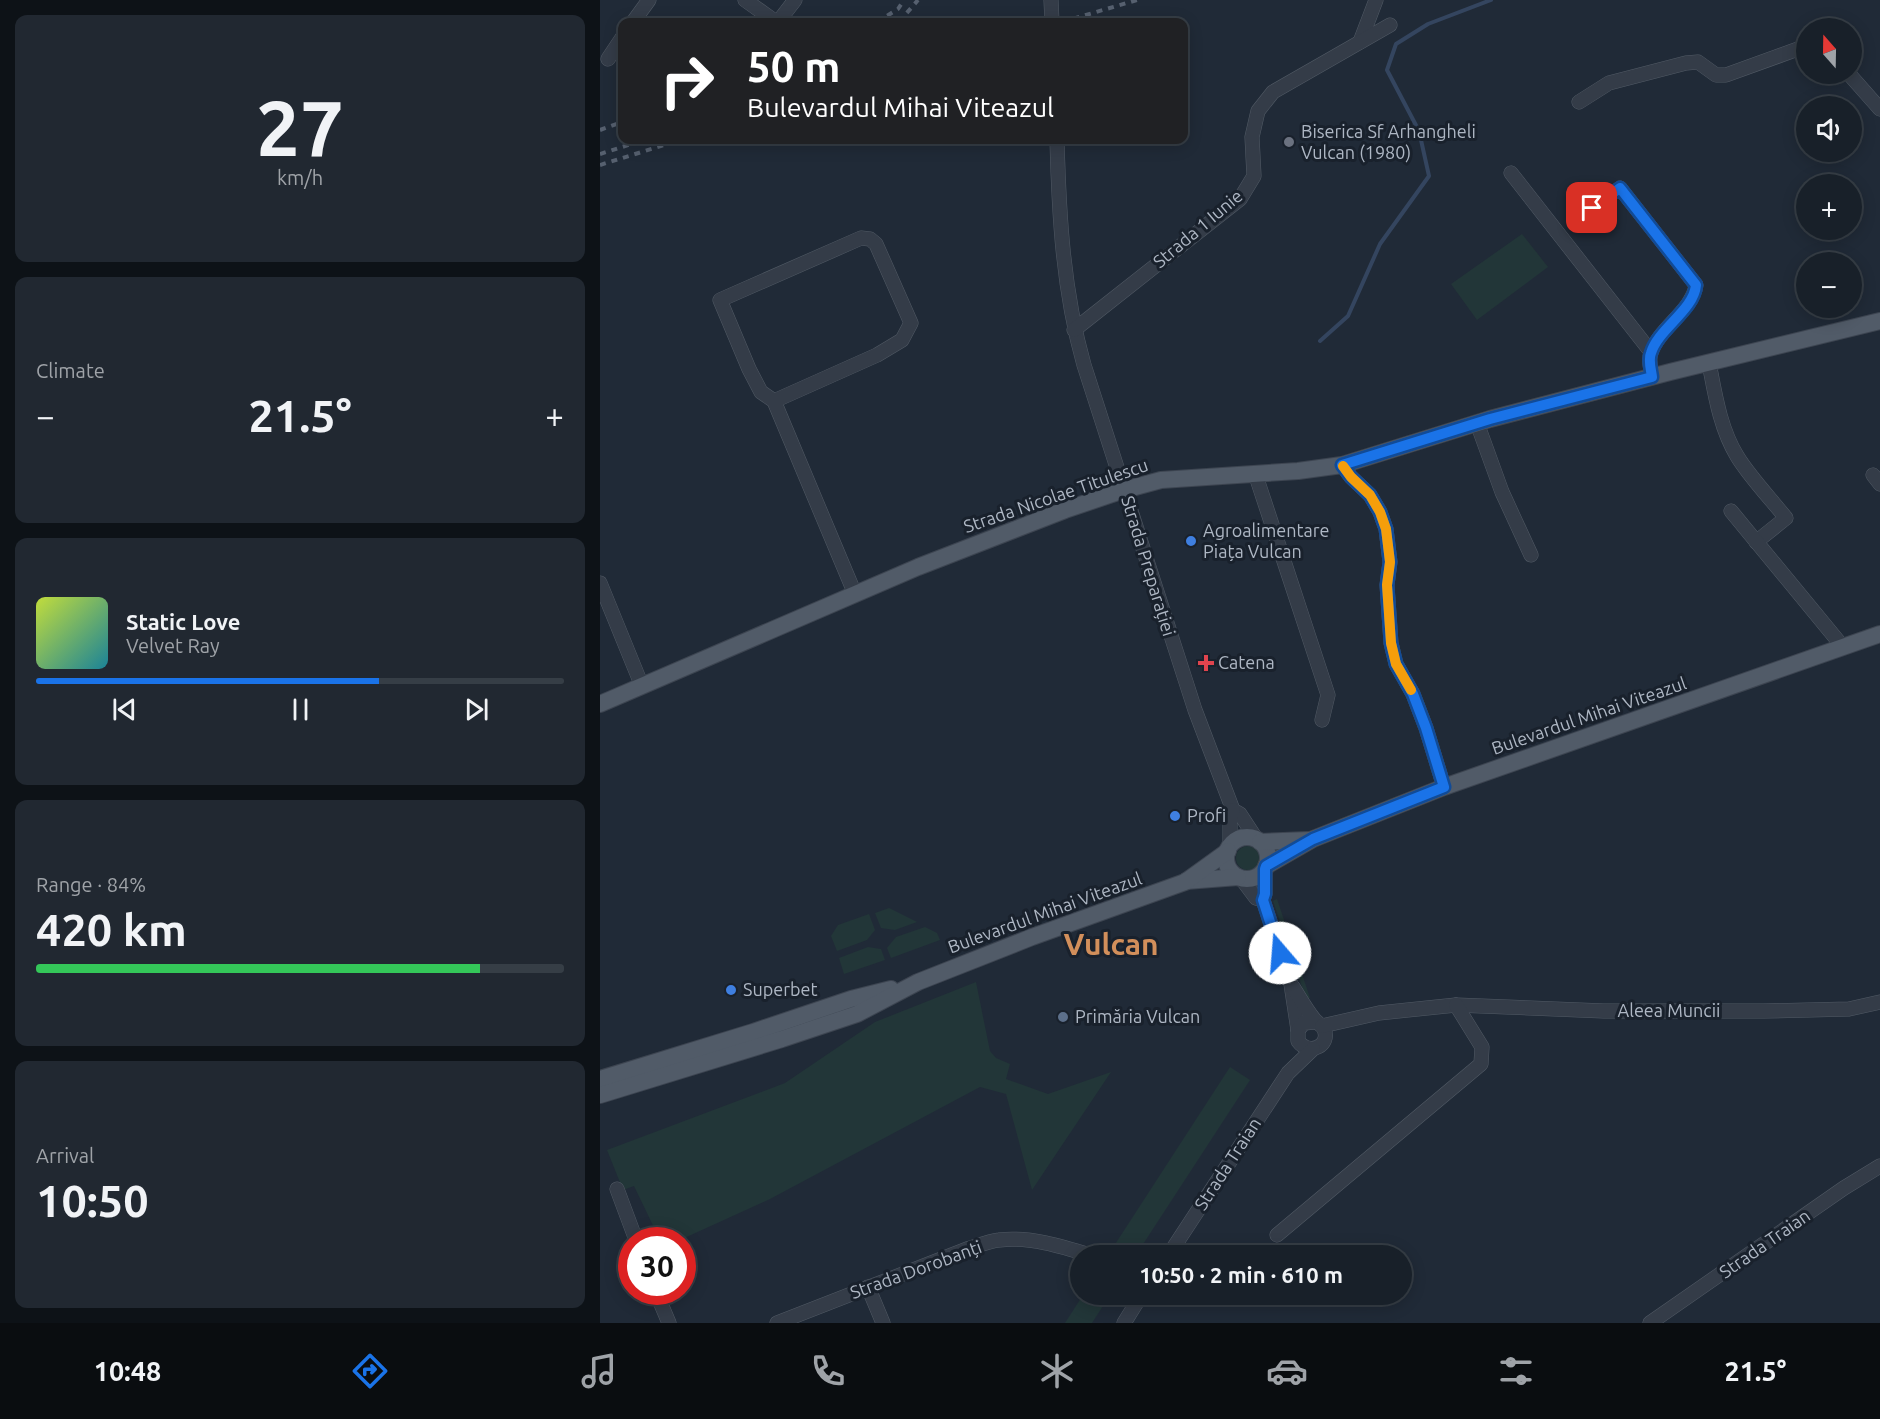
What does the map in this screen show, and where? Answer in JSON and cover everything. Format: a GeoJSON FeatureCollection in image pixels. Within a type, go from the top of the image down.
{"type":"FeatureCollection","features":[{"type":"Feature","properties":{"kind":"main road","name":"Strada Nicolae Titulescu"},"geometry":{"type":"LineString","coordinates":[[600,704],[992,537],[1124,490],[1161,480],[1306,470],[1342,465],[1477,423],[1880,321]]}},
{"type":"Feature","properties":{"kind":"main road","name":"Bulevardul Mihai Viteazul"},"geometry":{"type":"LineString","coordinates":[[1266,867],[1313,839],[1444,787],[1880,634]]}},
{"type":"Feature","properties":{"kind":"main road"},"geometry":{"type":"LineString","coordinates":[[1241,838],[1258,841],[1268,853],[1266,867],[1254,878],[1240,877],[1228,866],[1226,859],[1229,849],[1241,838]]}},
{"type":"Feature","properties":{"kind":"main road","name":"Bulevardul Mihai Viteazul"},"geometry":{"type":"LineString","coordinates":[[1258,841],[1313,839]]}},
{"type":"Feature","properties":{"kind":"main road","name":"Bulevardul Mihai Viteazul"},"geometry":{"type":"LineString","coordinates":[[1185,882],[1229,849]]}},
{"type":"Feature","properties":{"kind":"main road","name":"Bulevardul Mihai Viteazul"},"geometry":{"type":"LineString","coordinates":[[600,1095],[857,1014],[918,982],[1032,937],[1185,882],[1240,877]]}},
{"type":"Feature","properties":{"kind":"main road","name":"Bulevardul Mihai Viteazul"},"geometry":{"type":"LineString","coordinates":[[600,1079],[851,999],[918,982]]}},
{"type":"Feature","properties":{"kind":"street"},"geometry":{"type":"LineString","coordinates":[[636,18],[649,0]]}},
{"type":"Feature","properties":{"kind":"street"},"geometry":{"type":"LineString","coordinates":[[745,0],[771,18]]}},
{"type":"Feature","properties":{"kind":"street"},"geometry":{"type":"LineString","coordinates":[[780,18],[795,0]]}},
{"type":"Feature","properties":{"kind":"street"},"geometry":{"type":"LineString","coordinates":[[1051,0],[1053,18]]}},
{"type":"Feature","properties":{"kind":"street"},"geometry":{"type":"LineString","coordinates":[[1360,42],[1376,0]]}},
{"type":"Feature","properties":{"kind":"street","name":"Strada 1 Iunie"},"geometry":{"type":"LineString","coordinates":[[1074,330],[1240,199],[1254,176],[1252,137],[1258,111],[1273,92],[1390,25]]}},
{"type":"Feature","properties":{"kind":"street"},"geometry":{"type":"LineString","coordinates":[[608,59],[618,44]]}},
{"type":"Feature","properties":{"kind":"street"},"geometry":{"type":"LineString","coordinates":[[1579,102],[1609,83],[1686,63],[1698,62],[1716,75],[1726,75],[1796,50]]}},
{"type":"Feature","properties":{"kind":"street"},"geometry":{"type":"LineString","coordinates":[[1858,84],[1880,109]]}},
{"type":"Feature","properties":{"kind":"street","name":"Strada Preparației"},"geometry":{"type":"LineString","coordinates":[[1057,144],[1059,201],[1074,330],[1191,700],[1233,810],[1240,814],[1258,841]]}},
{"type":"Feature","properties":{"kind":"street"},"geometry":{"type":"LineString","coordinates":[[1511,173],[1651,352]]}},
{"type":"Feature","properties":{"kind":"street"},"geometry":{"type":"LineString","coordinates":[[1578,218],[1620,188],[1696,285],[1696,291],[1656,342],[1651,352],[1652,377]]}},
{"type":"Feature","properties":{"kind":"street"},"geometry":{"type":"LineString","coordinates":[[774,401],[877,355],[902,340],[911,322],[876,244],[870,239],[861,238],[720,300],[761,392],[774,401],[855,594]]}},
{"type":"Feature","properties":{"kind":"street"},"geometry":{"type":"LineString","coordinates":[[1709,363],[1725,432],[1737,456],[1786,518],[1756,542]]}},
{"type":"Feature","properties":{"kind":"street"},"geometry":{"type":"LineString","coordinates":[[1477,423],[1502,492],[1531,555]]}},
{"type":"Feature","properties":{"kind":"street"},"geometry":{"type":"LineString","coordinates":[[1342,465],[1370,495],[1380,512],[1386,529],[1390,562],[1387,585],[1391,643],[1396,664],[1413,694],[1426,728],[1444,787]]}},
{"type":"Feature","properties":{"kind":"street"},"geometry":{"type":"LineString","coordinates":[[1255,473],[1328,695],[1322,720]]}},
{"type":"Feature","properties":{"kind":"street"},"geometry":{"type":"LineString","coordinates":[[1731,511],[1843,647]]}},
{"type":"Feature","properties":{"kind":"street"},"geometry":{"type":"LineString","coordinates":[[600,583],[642,686]]}},
{"type":"Feature","properties":{"kind":"street","name":"Strada Preparației"},"geometry":{"type":"LineString","coordinates":[[1229,849],[1230,817],[1233,810]]}},
{"type":"Feature","properties":{"kind":"street","name":"Strada Traian"},"geometry":{"type":"LineString","coordinates":[[1266,867],[1263,900],[1290,984],[1297,1034],[1288,1073]]}},
{"type":"Feature","properties":{"kind":"street","name":"Strada Traian"},"geometry":{"type":"LineString","coordinates":[[1240,877],[1257,898],[1263,900]]}},
{"type":"Feature","properties":{"kind":"street","name":"Strada Traian"},"geometry":{"type":"LineString","coordinates":[[1175,1245],[1288,1073],[1319,1034],[1290,984]]}},
{"type":"Feature","properties":{"kind":"street","name":"Aleea Muncii"},"geometry":{"type":"LineString","coordinates":[[1319,1034],[1356,1019],[1379,1013],[1456,1005],[1604,1011],[1764,1011],[1849,1009],[1880,1002]]}},
{"type":"Feature","properties":{"kind":"street"},"geometry":{"type":"LineString","coordinates":[[1277,1236],[1481,1064],[1482,1047],[1456,1005]]}},
{"type":"Feature","properties":{"kind":"street"},"geometry":{"type":"LineString","coordinates":[[1304,1023],[1319,1034],[1304,1047],[1297,1034],[1304,1023]]}},
{"type":"Feature","properties":{"kind":"street","name":"Strada Traian"},"geometry":{"type":"LineString","coordinates":[[1650,1323],[1853,1182],[1880,1166]]}},
{"type":"Feature","properties":{"kind":"street"},"geometry":{"type":"LineString","coordinates":[[617,1189],[631,1227]]}},
{"type":"Feature","properties":{"kind":"street","name":"Strada Dorobanți"},"geometry":{"type":"LineString","coordinates":[[777,1323],[967,1249],[999,1240],[1025,1241],[1070,1248]]}},
{"type":"Feature","properties":{"kind":"street"},"geometry":{"type":"LineString","coordinates":[[868,1287],[883,1323]]}},
{"type":"Feature","properties":{"kind":"street"},"geometry":{"type":"LineString","coordinates":[[661,1305],[669,1323]]}},
{"type":"Feature","properties":{"kind":"street"},"geometry":{"type":"LineString","coordinates":[[1124,1323],[1135,1305]]}},
{"type":"Feature","properties":{"kind":"green space"},"geometry":{"type":"Polygon","coordinates":[[[1522,234],[1548,267],[1477,320],[1451,284],[1522,234]]]}},
{"type":"Feature","properties":{"kind":"green space"},"geometry":{"type":"Polygon","coordinates":[[[1248,846],[1257,849],[1260,858],[1257,867],[1248,870],[1239,867],[1236,858],[1239,849],[1248,846]]]}},
{"type":"Feature","properties":{"kind":"green space"},"geometry":{"type":"Polygon","coordinates":[[[1277,899],[1310,998],[1306,999],[1273,901],[1277,899]]]}},
{"type":"Feature","properties":{"kind":"green space"},"geometry":{"type":"Polygon","coordinates":[[[889,908],[917,922],[895,930],[881,928],[875,913],[889,908]]]}},
{"type":"Feature","properties":{"kind":"green space"},"geometry":{"type":"Polygon","coordinates":[[[869,914],[875,930],[867,940],[837,951],[831,936],[838,925],[869,914]]]}},
{"type":"Feature","properties":{"kind":"green space"},"geometry":{"type":"Polygon","coordinates":[[[925,927],[937,933],[940,940],[891,958],[887,948],[896,937],[925,927]]]}},
{"type":"Feature","properties":{"kind":"green space"},"geometry":{"type":"Polygon","coordinates":[[[868,947],[881,949],[885,960],[844,974],[839,958],[868,947]]]}},
{"type":"Feature","properties":{"kind":"green space"},"geometry":{"type":"Polygon","coordinates":[[[976,982],[990,1051],[996,1058],[1010,1064],[1006,1079],[1048,1094],[1111,1072],[1032,1190],[1006,1094],[980,1087],[770,1199],[696,1233],[696,1227],[654,1227],[634,1186],[623,1190],[607,1150],[785,1083],[875,1022],[976,982]]]}},
{"type":"Feature","properties":{"kind":"green space"},"geometry":{"type":"Polygon","coordinates":[[[1230,1067],[1250,1080],[1143,1245],[1115,1245],[1230,1067]]]}},
{"type":"Feature","properties":{"kind":"green space"},"geometry":{"type":"Polygon","coordinates":[[[1077,1305],[1104,1305],[1092,1323],[1065,1323],[1077,1305]]]}},
{"type":"Feature","properties":{"kind":"waterway"},"geometry":{"type":"LineString","coordinates":[[1320,341],[1348,316],[1380,244],[1429,176],[1419,131],[1387,70],[1396,44],[1428,24],[1491,0]]}},
{"type":"Feature","properties":{"kind":"railway"},"geometry":{"type":"LineString","coordinates":[[883,18],[898,9],[904,0]]}},
{"type":"Feature","properties":{"kind":"railway"},"geometry":{"type":"LineString","coordinates":[[902,18],[918,0]]}},
{"type":"Feature","properties":{"kind":"railway"},"geometry":{"type":"LineString","coordinates":[[1076,18],[1137,0]]}},
{"type":"Feature","properties":{"kind":"railway"},"geometry":{"type":"LineString","coordinates":[[600,130],[618,123]]}},
{"type":"Feature","properties":{"kind":"railway"},"geometry":{"type":"LineString","coordinates":[[600,154],[631,144]]}},
{"type":"Feature","properties":{"kind":"railway"},"geometry":{"type":"LineString","coordinates":[[600,165],[667,144]]}},
{"type":"Feature","properties":{"kind":"slow traffic"},"geometry":{"type":"LineString","coordinates":[[1343,466],[1370,495],[1380,512],[1386,529],[1390,562],[1387,585],[1391,643],[1396,664],[1411,690]]}},
{"type":"Feature","properties":{"kind":"place","name":"Biserica Sf Arhangheli Vulcan (1980)"},"geometry":{"type":"Point","coordinates":[1289,142]}},
{"type":"Feature","properties":{"kind":"place","name":"Agroalimentare Piața Vulcan"},"geometry":{"type":"Point","coordinates":[1191,541]}},
{"type":"Feature","properties":{"kind":"place","name":"Catena"},"geometry":{"type":"Point","coordinates":[1206,663]}},
{"type":"Feature","properties":{"kind":"place","name":"Profi"},"geometry":{"type":"Point","coordinates":[1175,816]}},
{"type":"Feature","properties":{"kind":"place","name":"Superbet"},"geometry":{"type":"Point","coordinates":[731,990]}},
{"type":"Feature","properties":{"kind":"place","name":"Primăria Vulcan"},"geometry":{"type":"Point","coordinates":[1063,1017]}},
{"type":"Feature","properties":{"kind":"district","name":"Vulcan"},"geometry":{"type":"Point","coordinates":[1111,945]}},
{"type":"Feature","properties":{"kind":"route"},"geometry":{"type":"LineString","coordinates":[[1280,953],[1263,900],[1266,866],[1313,839],[1444,787],[1426,728],[1413,694],[1396,664],[1391,643],[1387,585],[1390,562],[1386,529],[1380,512],[1370,495],[1342,465],[1490,419],[1652,377],[1651,352],[1656,342],[1696,291],[1696,285],[1620,188],[1592,208]]}}]}
